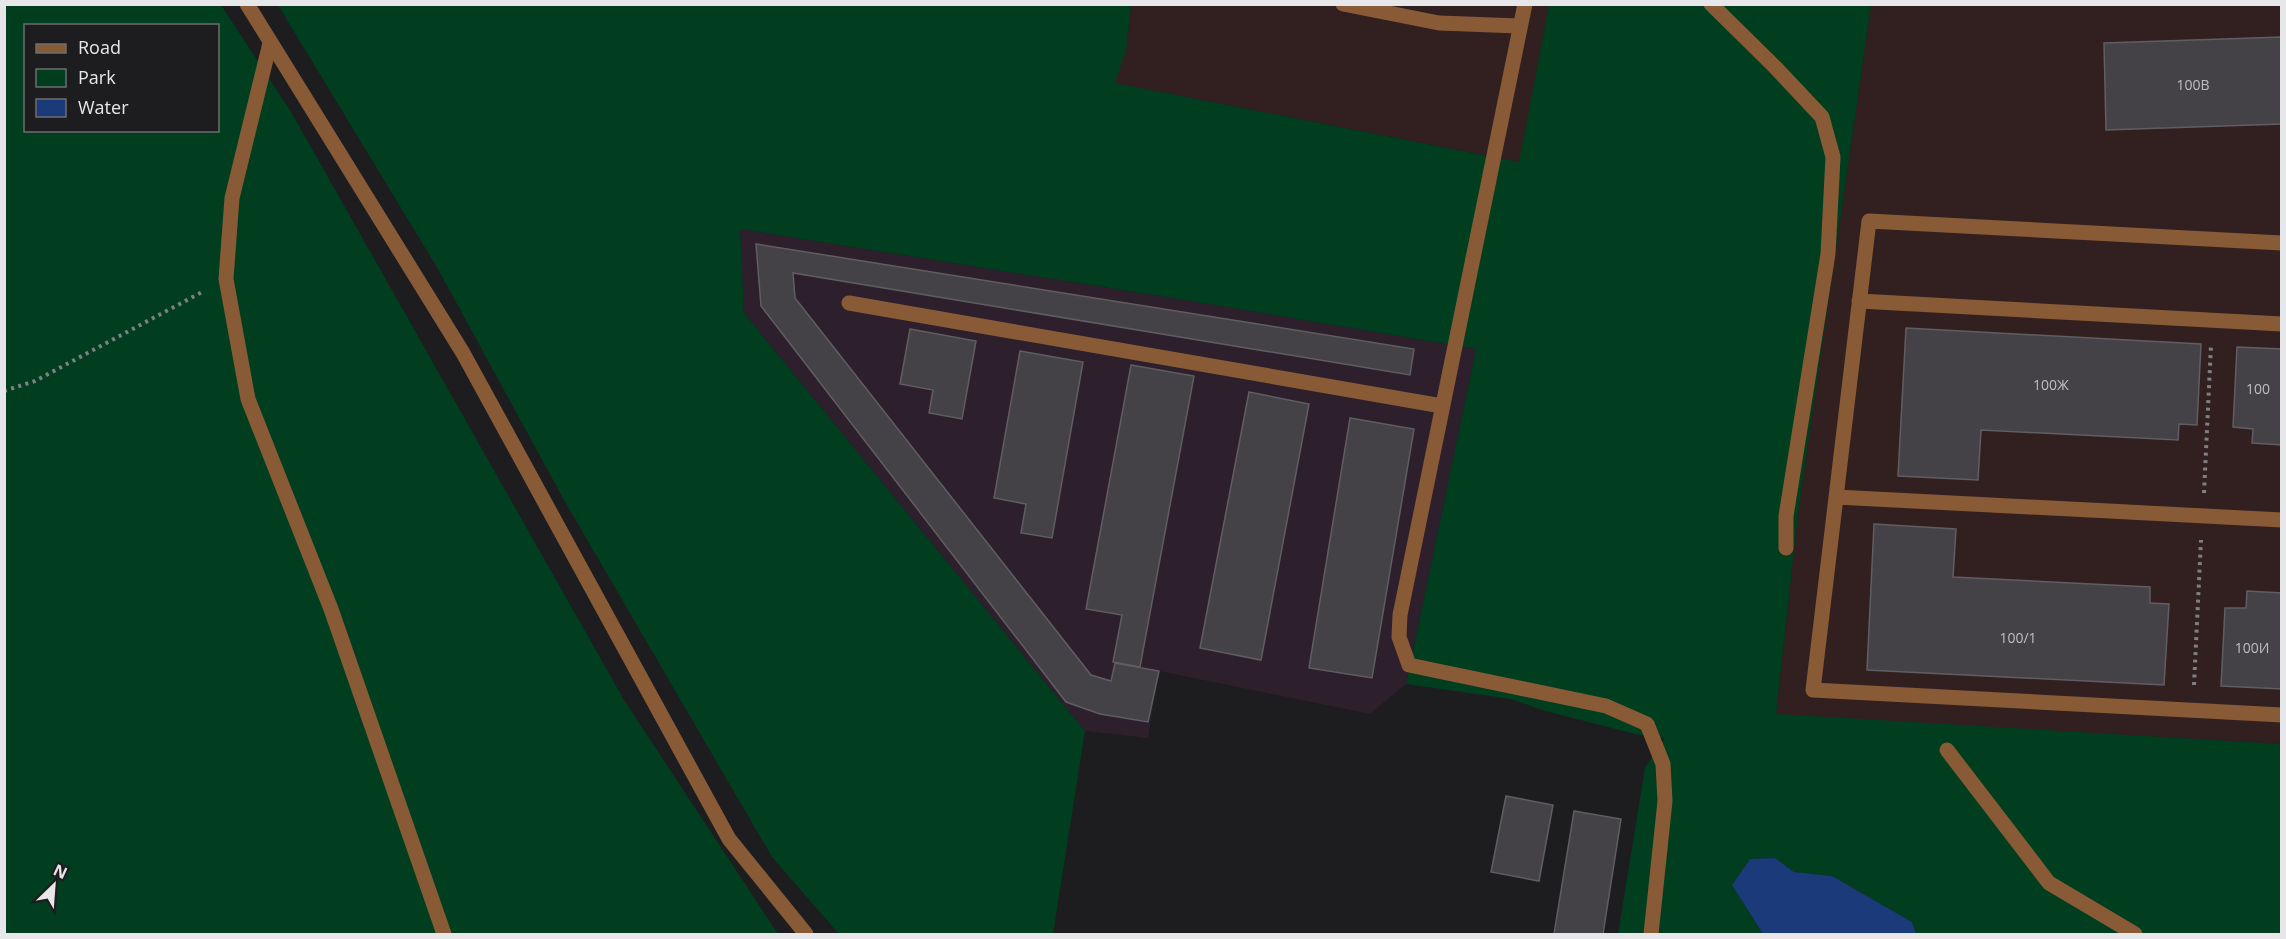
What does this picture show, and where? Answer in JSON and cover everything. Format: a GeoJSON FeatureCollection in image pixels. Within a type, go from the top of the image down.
{"type":"FeatureCollection","features":[{"type":"Feature","properties":{"kind":"street"},"geometry":{"type":"LineString","coordinates":[[247,4],[463,353],[729,839],[806,934]]}},
{"type":"Feature","properties":{"kind":"street"},"geometry":{"type":"LineString","coordinates":[[1343,4],[1438,23],[1519,26]]}},
{"type":"Feature","properties":{"kind":"street"},"geometry":{"type":"LineString","coordinates":[[1525,4],[1400,615],[1399,637],[1409,665],[1606,706],[1647,724],[1663,764],[1665,801],[1651,934]]}},
{"type":"Feature","properties":{"kind":"street"},"geometry":{"type":"LineString","coordinates":[[1711,4],[1822,117],[1833,157],[1828,254],[1786,516],[1786,548]]}},
{"type":"Feature","properties":{"kind":"street"},"geometry":{"type":"LineString","coordinates":[[270,43],[232,198],[226,279],[248,399],[331,609],[444,934]]}},
{"type":"Feature","properties":{"kind":"street"},"geometry":{"type":"LineString","coordinates":[[2282,243],[1869,221],[1813,690],[2282,715]]}},
{"type":"Feature","properties":{"kind":"street"},"geometry":{"type":"LineString","coordinates":[[1859,301],[2282,324]]}},
{"type":"Feature","properties":{"kind":"street"},"geometry":{"type":"LineString","coordinates":[[849,303],[1442,406]]}},
{"type":"Feature","properties":{"kind":"street"},"geometry":{"type":"LineString","coordinates":[[1836,496],[2282,520]]}},
{"type":"Feature","properties":{"kind":"street"},"geometry":{"type":"LineString","coordinates":[[1947,750],[2049,883],[2134,934]]}},
{"type":"Feature","properties":{"kind":"path"},"geometry":{"type":"LineString","coordinates":[[4,391],[35,381],[226,279]]}},
{"type":"Feature","properties":{"kind":"shaded area"},"geometry":{"type":"Polygon","coordinates":[[[1131,5],[1549,5],[1520,162],[1114,83],[1126,50],[1131,5]]]}},
{"type":"Feature","properties":{"kind":"shaded area"},"geometry":{"type":"Polygon","coordinates":[[[1871,5],[2281,5],[2281,744],[1776,715],[1798,514],[1871,5]]]}},
{"type":"Feature","properties":{"kind":"shaded area"},"geometry":{"type":"Polygon","coordinates":[[[740,229],[1476,349],[1406,684],[1370,714],[1159,671],[1148,738],[1085,731],[744,313],[740,229]]]}},
{"type":"Feature","properties":{"kind":"green space"},"geometry":{"type":"Polygon","coordinates":[[[5,5],[221,5],[291,112],[624,700],[778,934],[5,934],[5,5]]]}},
{"type":"Feature","properties":{"kind":"green space"},"geometry":{"type":"Polygon","coordinates":[[[278,5],[1131,5],[1126,50],[1115,83],[1519,162],[1549,5],[1871,5],[1798,514],[1776,714],[2281,744],[2281,934],[1916,934],[1912,922],[1832,876],[1794,872],[1775,858],[1750,859],[1732,885],[1763,934],[1618,934],[1645,768],[1665,738],[1635,734],[1542,710],[1511,699],[1406,684],[1476,349],[740,229],[744,313],[1085,731],[1053,934],[839,934],[772,857],[564,500],[438,269],[278,5]]]}},
{"type":"Feature","properties":{"kind":"water"},"geometry":{"type":"Polygon","coordinates":[[[1775,858],[1794,872],[1832,876],[1912,922],[1916,934],[1763,934],[1732,885],[1750,859],[1775,858]]]}},
{"type":"Feature","properties":{"kind":"building"},"geometry":{"type":"Polygon","coordinates":[[[2282,37],[2282,124],[2106,130],[2104,43],[2282,37]]]}},
{"type":"Feature","properties":{"kind":"building"},"geometry":{"type":"Polygon","coordinates":[[[756,244],[1414,349],[1410,375],[793,273],[795,298],[1091,675],[1111,681],[1115,663],[1159,671],[1148,722],[1100,714],[1066,702],[761,306],[756,244]]]}},
{"type":"Feature","properties":{"kind":"building"},"geometry":{"type":"Polygon","coordinates":[[[1906,328],[2201,344],[2197,425],[2179,424],[2178,440],[1981,430],[1978,480],[1898,476],[1906,328]]]}},
{"type":"Feature","properties":{"kind":"building"},"geometry":{"type":"Polygon","coordinates":[[[910,329],[976,341],[962,419],[929,413],[933,390],[900,384],[910,329]]]}},
{"type":"Feature","properties":{"kind":"building"},"geometry":{"type":"Polygon","coordinates":[[[2237,347],[2282,349],[2282,445],[2252,443],[2253,429],[2233,427],[2237,347]]]}},
{"type":"Feature","properties":{"kind":"building"},"geometry":{"type":"Polygon","coordinates":[[[1020,351],[1083,362],[1052,538],[1021,533],[1026,504],[994,498],[1020,351]]]}},
{"type":"Feature","properties":{"kind":"building"},"geometry":{"type":"Polygon","coordinates":[[[1131,365],[1194,376],[1140,667],[1113,662],[1122,615],[1086,609],[1131,365]]]}},
{"type":"Feature","properties":{"kind":"building"},"geometry":{"type":"Polygon","coordinates":[[[1249,392],[1309,404],[1261,660],[1200,648],[1249,392]]]}},
{"type":"Feature","properties":{"kind":"building"},"geometry":{"type":"Polygon","coordinates":[[[1350,418],[1414,429],[1372,678],[1309,668],[1350,418]]]}},
{"type":"Feature","properties":{"kind":"building"},"geometry":{"type":"Polygon","coordinates":[[[1874,524],[1956,529],[1953,577],[2150,587],[2150,603],[2169,604],[2164,685],[1867,670],[1874,524]]]}},
{"type":"Feature","properties":{"kind":"building"},"geometry":{"type":"Polygon","coordinates":[[[2247,591],[2282,593],[2282,689],[2221,686],[2225,608],[2246,608],[2247,591]]]}},
{"type":"Feature","properties":{"kind":"building"},"geometry":{"type":"Polygon","coordinates":[[[1506,796],[1553,805],[1539,881],[1491,872],[1506,796]]]}},
{"type":"Feature","properties":{"kind":"building"},"geometry":{"type":"Polygon","coordinates":[[[1574,811],[1621,819],[1603,934],[1554,934],[1574,811]]]}}]}
